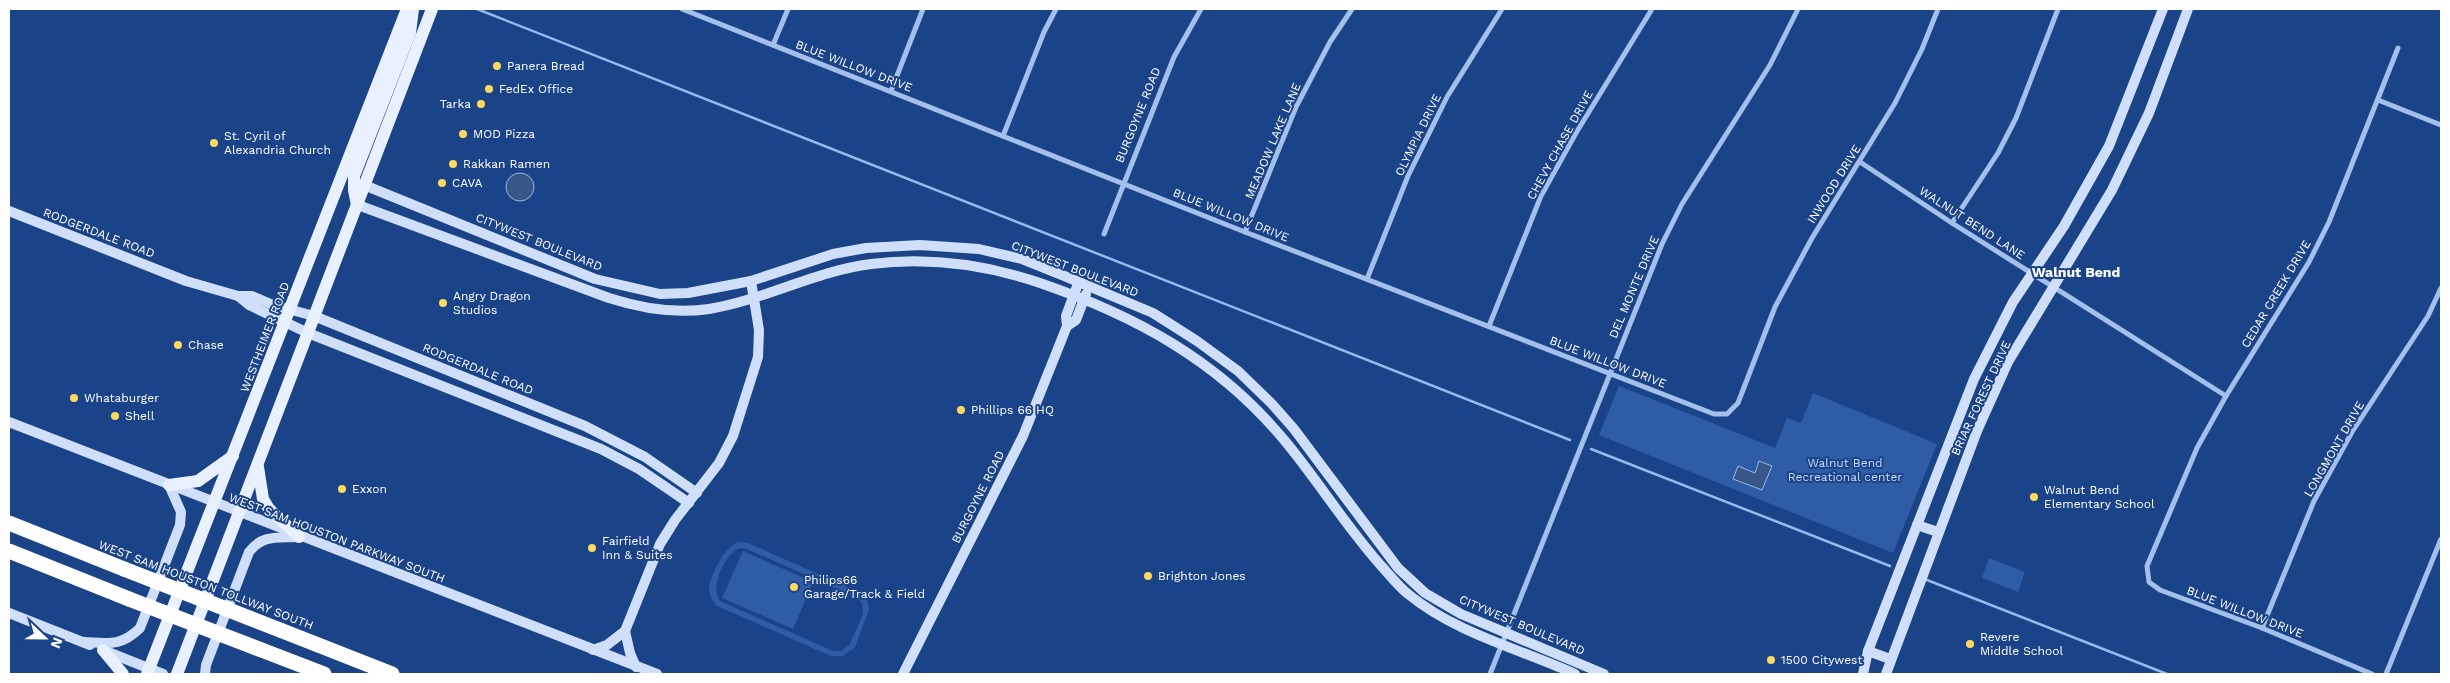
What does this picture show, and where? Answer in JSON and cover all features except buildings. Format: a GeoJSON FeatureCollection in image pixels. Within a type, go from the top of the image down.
{"type":"FeatureCollection","features":[{"type":"Feature","properties":{"kind":"highway","name":"WEST SAM HOUSTON TOLLWAY SOUTH"},"geometry":{"type":"LineString","coordinates":[[9,523],[392,674]]}},
{"type":"Feature","properties":{"kind":"highway"},"geometry":{"type":"LineString","coordinates":[[9,552],[324,674]]}},
{"type":"Feature","properties":{"kind":"main road","name":"WESTHEIMER ROAD"},"geometry":{"type":"LineString","coordinates":[[148,672],[287,322],[408,9]]}},
{"type":"Feature","properties":{"kind":"main road"},"geometry":{"type":"LineString","coordinates":[[358,205],[354,190],[354,176],[410,33],[413,9]]}},
{"type":"Feature","properties":{"kind":"main road"},"geometry":{"type":"LineString","coordinates":[[177,674],[432,9]]}},
{"type":"Feature","properties":{"kind":"main road"},"geometry":{"type":"LineString","coordinates":[[169,486],[198,480],[233,456]]}},
{"type":"Feature","properties":{"kind":"main road"},"geometry":{"type":"LineString","coordinates":[[258,466],[263,499],[268,509],[299,537]]}},
{"type":"Feature","properties":{"kind":"main road"},"geometry":{"type":"LineString","coordinates":[[103,650],[123,674]]}},
{"type":"Feature","properties":{"kind":"street","name":"BLUE WILLOW DRIVE"},"geometry":{"type":"LineString","coordinates":[[682,9],[891,90],[1245,232],[1714,414],[1728,414],[1738,403],[1751,370]]}},
{"type":"Feature","properties":{"kind":"street"},"geometry":{"type":"LineString","coordinates":[[774,45],[788,9]]}},
{"type":"Feature","properties":{"kind":"street"},"geometry":{"type":"LineString","coordinates":[[891,90],[923,9]]}},
{"type":"Feature","properties":{"kind":"street"},"geometry":{"type":"LineString","coordinates":[[1003,136],[1044,32],[1056,9]]}},
{"type":"Feature","properties":{"kind":"street","name":"BURGOYNE ROAD"},"geometry":{"type":"LineString","coordinates":[[1104,234],[1174,57],[1202,9]]}},
{"type":"Feature","properties":{"kind":"street","name":"MEADOW LAKE LANE"},"geometry":{"type":"LineString","coordinates":[[1245,232],[1296,107],[1330,42],[1352,9]]}},
{"type":"Feature","properties":{"kind":"street","name":"OLYMPIA DRIVE"},"geometry":{"type":"LineString","coordinates":[[1368,279],[1408,176],[1447,97],[1502,9]]}},
{"type":"Feature","properties":{"kind":"street","name":"CHEVY CHASE DRIVE"},"geometry":{"type":"LineString","coordinates":[[1489,326],[1541,196],[1576,133],[1652,9]]}},
{"type":"Feature","properties":{"kind":"street","name":"DEL MONTE DRIVE"},"geometry":{"type":"LineString","coordinates":[[1490,674],[1662,244],[1682,204],[1770,64],[1798,9]]}},
{"type":"Feature","properties":{"kind":"street","name":"INWOOD DRIVE"},"geometry":{"type":"LineString","coordinates":[[1751,370],[1775,307],[1812,238],[1895,103],[1922,49],[1938,9]]}},
{"type":"Feature","properties":{"kind":"street"},"geometry":{"type":"LineString","coordinates":[[1952,223],[1998,153],[2016,118],[2058,9]]}},
{"type":"Feature","properties":{"kind":"street","name":"BRIAR FOREST DRIVE"},"geometry":{"type":"LineString","coordinates":[[1863,674],[1868,651],[1974,380],[1996,333],[2064,226],[2109,146],[2163,9]]}},
{"type":"Feature","properties":{"kind":"street","name":"BRIAR FOREST DRIVE"},"geometry":{"type":"LineString","coordinates":[[1886,674],[1890,659],[1977,431],[2008,362],[2111,193],[2149,113],[2188,9]]}},
{"type":"Feature","properties":{"kind":"street","name":"CEDAR CREEK DRIVE"},"geometry":{"type":"LineString","coordinates":[[2157,544],[2197,448],[2226,396],[2309,262],[2329,222],[2398,48]]}},
{"type":"Feature","properties":{"kind":"street"},"geometry":{"type":"LineString","coordinates":[[2378,100],[2441,125]]}},
{"type":"Feature","properties":{"kind":"street","name":"WALNUT BEND LANE"},"geometry":{"type":"LineString","coordinates":[[1860,162],[1952,223],[2226,396]]}},
{"type":"Feature","properties":{"kind":"street","name":"CITYWEST BOULEVARD"},"geometry":{"type":"LineString","coordinates":[[364,185],[595,279],[660,294],[688,293],[751,281],[833,254],[866,248],[920,245],[979,248],[1022,259],[1154,313],[1238,371],[1272,404],[1294,429],[1398,568],[1425,593],[1461,614],[1604,674]]}},
{"type":"Feature","properties":{"kind":"street","name":"CITYWEST BOULEVARD"},"geometry":{"type":"LineString","coordinates":[[358,205],[630,305],[657,309],[707,309],[755,298],[814,278],[870,264],[930,260],[978,266],[1073,295],[1128,317],[1183,348],[1225,379],[1284,440],[1370,554],[1406,592],[1431,612],[1460,628],[1575,674]]}},
{"type":"Feature","properties":{"kind":"street","name":"RODGERDALE ROAD"},"geometry":{"type":"LineString","coordinates":[[9,211],[186,282],[238,296],[252,296],[314,316],[565,416],[645,457],[697,493]]}},
{"type":"Feature","properties":{"kind":"street"},"geometry":{"type":"LineString","coordinates":[[593,650],[607,645],[624,632],[660,544],[674,520],[719,463],[733,436],[758,357],[759,330],[751,281]]}},
{"type":"Feature","properties":{"kind":"street","name":"BURGOYNE ROAD"},"geometry":{"type":"LineString","coordinates":[[903,674],[1023,436],[1067,326],[1066,316],[1079,282]]}},
{"type":"Feature","properties":{"kind":"street","name":"BURGOYNE ROAD"},"geometry":{"type":"LineString","coordinates":[[1067,326],[1076,320],[1090,286]]}},
{"type":"Feature","properties":{"kind":"street","name":"LONGMONT DRIVE"},"geometry":{"type":"LineString","coordinates":[[2262,628],[2314,501],[2352,432],[2428,316],[2441,288]]}},
{"type":"Feature","properties":{"kind":"street","name":"RODGERDALE ROAD"},"geometry":{"type":"LineString","coordinates":[[238,296],[249,305],[308,332],[601,449],[639,469],[689,503]]}},
{"type":"Feature","properties":{"kind":"street"},"geometry":{"type":"LineString","coordinates":[[440,386],[447,370]]}},
{"type":"Feature","properties":{"kind":"street"},"geometry":{"type":"LineString","coordinates":[[559,431],[565,416]]}},
{"type":"Feature","properties":{"kind":"street","name":"WEST SAM HOUSTON PARKWAY SOUTH"},"geometry":{"type":"LineString","coordinates":[[9,422],[299,537],[657,674]]}},
{"type":"Feature","properties":{"kind":"street"},"geometry":{"type":"LineString","coordinates":[[84,642],[115,643],[128,639],[140,628],[180,524],[181,512],[169,486]]}},
{"type":"Feature","properties":{"kind":"street"},"geometry":{"type":"LineString","coordinates":[[1917,525],[1938,532]]}},
{"type":"Feature","properties":{"kind":"street"},"geometry":{"type":"LineString","coordinates":[[205,674],[206,665],[249,552],[257,542],[269,538],[299,537]]}},
{"type":"Feature","properties":{"kind":"street"},"geometry":{"type":"LineString","coordinates":[[2386,674],[2441,539]]}},
{"type":"Feature","properties":{"kind":"street","name":"BLUE WILLOW DRIVE"},"geometry":{"type":"LineString","coordinates":[[2157,544],[2147,566],[2149,582],[2160,590],[2262,628],[2372,674]]}},
{"type":"Feature","properties":{"kind":"street"},"geometry":{"type":"LineString","coordinates":[[9,613],[103,650],[148,672],[163,674]]}},
{"type":"Feature","properties":{"kind":"street"},"geometry":{"type":"LineString","coordinates":[[624,632],[630,654],[636,666]]}},
{"type":"Feature","properties":{"kind":"street"},"geometry":{"type":"LineString","coordinates":[[1868,651],[1890,659]]}},
{"type":"Feature","properties":{"kind":"green space","name":"Walnut Bend Recreational center"},"geometry":{"type":"Polygon","coordinates":[[[1619,386],[1775,448],[1787,418],[1801,423],[1813,393],[1937,444],[1893,553],[1599,435],[1619,386]]]}},
{"type":"Feature","properties":{"kind":"green space"},"geometry":{"type":"Polygon","coordinates":[[[739,542],[748,543],[861,593],[867,600],[869,610],[855,647],[843,656],[831,656],[717,606],[710,595],[710,582],[720,561],[739,542]],[[740,548],[734,551],[724,563],[716,588],[720,601],[833,651],[842,651],[850,644],[863,614],[862,603],[858,598],[747,549],[740,548]]]}},
{"type":"Feature","properties":{"kind":"green space"},"geometry":{"type":"Polygon","coordinates":[[[743,551],[813,582],[793,629],[722,598],[743,551]]]}},
{"type":"Feature","properties":{"kind":"green space"},"geometry":{"type":"Polygon","coordinates":[[[1989,558],[2025,572],[2018,592],[1982,578],[1989,558]]]}},
{"type":"Feature","properties":{"kind":"shaded area"},"geometry":{"type":"Polygon","coordinates":[[[520,173],[530,177],[534,187],[530,197],[520,201],[510,197],[506,187],[510,177],[520,173]]]}},
{"type":"Feature","properties":{"kind":"shaded area"},"geometry":{"type":"Polygon","coordinates":[[[1759,461],[1772,466],[1762,490],[1733,479],[1738,466],[1755,473],[1759,461]]]}},
{"type":"Feature","properties":{"kind":"waterway"},"geometry":{"type":"LineString","coordinates":[[477,9],[1570,440]]}},
{"type":"Feature","properties":{"kind":"waterway"},"geometry":{"type":"LineString","coordinates":[[1591,449],[1890,566]]}},
{"type":"Feature","properties":{"kind":"waterway"},"geometry":{"type":"LineString","coordinates":[[1927,580],[2167,674]]}},
{"type":"Feature","properties":{"kind":"place","name":"Panera Bread"},"geometry":{"type":"Point","coordinates":[497,66]}},
{"type":"Feature","properties":{"kind":"place","name":"FedEx Office"},"geometry":{"type":"Point","coordinates":[489,89]}},
{"type":"Feature","properties":{"kind":"place","name":"Tarka"},"geometry":{"type":"Point","coordinates":[481,104]}},
{"type":"Feature","properties":{"kind":"place","name":"MOD Pizza"},"geometry":{"type":"Point","coordinates":[463,134]}},
{"type":"Feature","properties":{"kind":"place","name":"St. Cyril of Alexandria Church"},"geometry":{"type":"Point","coordinates":[214,143]}},
{"type":"Feature","properties":{"kind":"place","name":"Rakkan Ramen"},"geometry":{"type":"Point","coordinates":[453,164]}},
{"type":"Feature","properties":{"kind":"place","name":"CAVA"},"geometry":{"type":"Point","coordinates":[442,183]}},
{"type":"Feature","properties":{"kind":"place","name":"Angry Dragon Studios"},"geometry":{"type":"Point","coordinates":[443,303]}},
{"type":"Feature","properties":{"kind":"place","name":"Chase"},"geometry":{"type":"Point","coordinates":[178,345]}},
{"type":"Feature","properties":{"kind":"place","name":"Whataburger"},"geometry":{"type":"Point","coordinates":[74,398]}},
{"type":"Feature","properties":{"kind":"place","name":"Phillips 66 HQ"},"geometry":{"type":"Point","coordinates":[961,410]}},
{"type":"Feature","properties":{"kind":"place","name":"Shell"},"geometry":{"type":"Point","coordinates":[115,416]}},
{"type":"Feature","properties":{"kind":"place","name":"Exxon"},"geometry":{"type":"Point","coordinates":[342,489]}},
{"type":"Feature","properties":{"kind":"place","name":"Walnut Bend Elementary School"},"geometry":{"type":"Point","coordinates":[2034,497]}},
{"type":"Feature","properties":{"kind":"place","name":"Fairfield Inn & Suites"},"geometry":{"type":"Point","coordinates":[592,548]}},
{"type":"Feature","properties":{"kind":"place","name":"Brighton Jones"},"geometry":{"type":"Point","coordinates":[1148,576]}},
{"type":"Feature","properties":{"kind":"place","name":"Philips66 Garage/Track & Field"},"geometry":{"type":"Point","coordinates":[794,587]}},
{"type":"Feature","properties":{"kind":"place","name":"Revere Middle School"},"geometry":{"type":"Point","coordinates":[1970,644]}},
{"type":"Feature","properties":{"kind":"place","name":"1500 Citywest"},"geometry":{"type":"Point","coordinates":[1771,660]}},
{"type":"Feature","properties":{"kind":"district","name":"Walnut Bend"},"geometry":{"type":"Point","coordinates":[2076,272]}}]}
